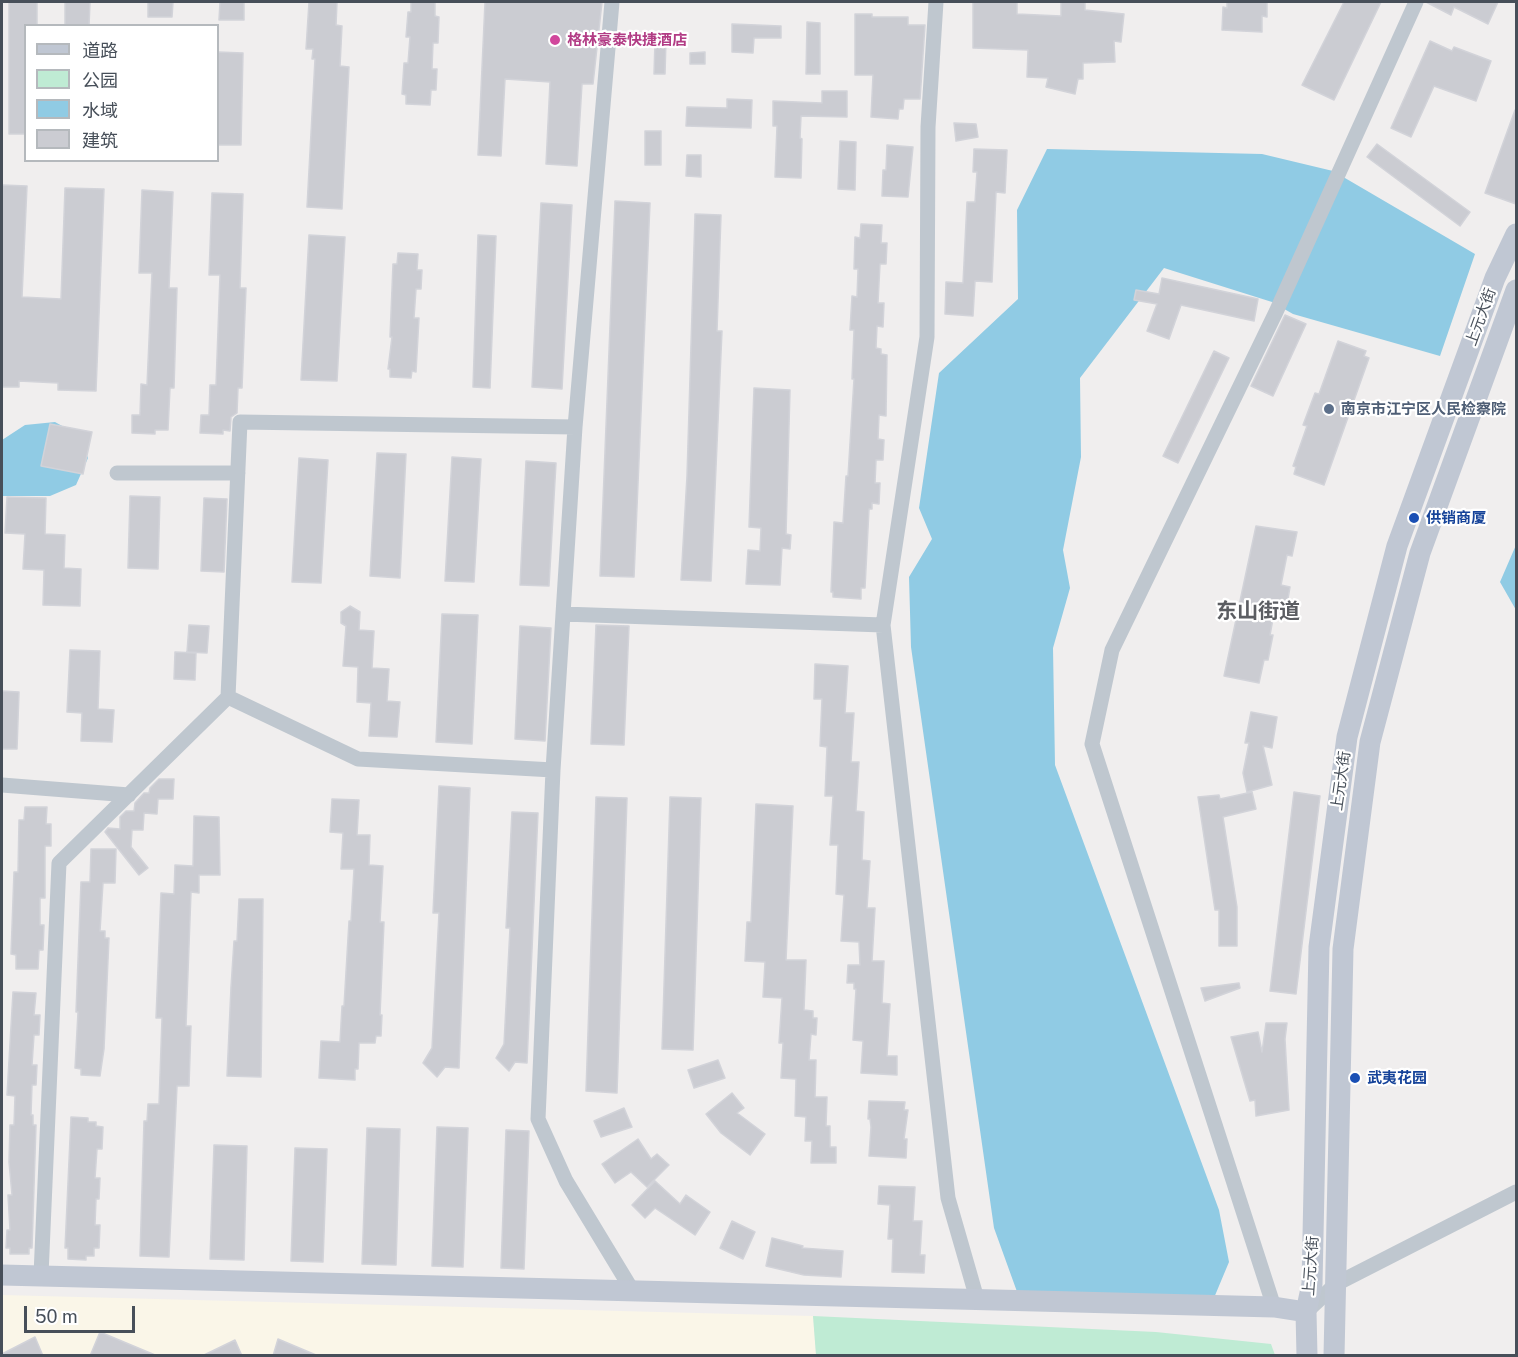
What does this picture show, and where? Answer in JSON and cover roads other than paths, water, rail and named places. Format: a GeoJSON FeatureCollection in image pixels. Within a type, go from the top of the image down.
{"type":"FeatureCollection","features":[{"type":"Feature","properties":{"kind":"main road","name":"上元大街"},"geometry":{"type":"LineString","coordinates":[[1307,1356],[1306,1312],[1312,1284],[1319,947],[1347,737],[1397,546],[1496,278],[1516,234]]}},
{"type":"Feature","properties":{"kind":"main road","name":"上元大街"},"geometry":{"type":"LineString","coordinates":[[1334,1356],[1343,949],[1370,742],[1420,553],[1516,290]]}},
{"type":"Feature","properties":{"kind":"main road"},"geometry":{"type":"LineString","coordinates":[[2,1275],[1274,1307],[1306,1312]]}},
{"type":"Feature","properties":{"kind":"street"},"geometry":{"type":"LineString","coordinates":[[612,2],[575,427],[553,770],[538,1119],[566,1181],[632,1290]]}},
{"type":"Feature","properties":{"kind":"street"},"geometry":{"type":"LineString","coordinates":[[936,2],[928,127],[927,338],[883,625],[948,1198],[977,1299]]}},
{"type":"Feature","properties":{"kind":"street"},"geometry":{"type":"LineString","coordinates":[[1274,1307],[1092,744],[1112,650],[1276,312],[1416,2]]}},
{"type":"Feature","properties":{"kind":"street"},"geometry":{"type":"LineString","coordinates":[[40,1275],[59,863],[228,697],[240,422],[575,427]]}},
{"type":"Feature","properties":{"kind":"street"},"geometry":{"type":"LineString","coordinates":[[117,473],[238,473]]}},
{"type":"Feature","properties":{"kind":"street"},"geometry":{"type":"LineString","coordinates":[[563,614],[883,625]]}},
{"type":"Feature","properties":{"kind":"street"},"geometry":{"type":"LineString","coordinates":[[228,697],[358,759],[553,770]]}},
{"type":"Feature","properties":{"kind":"street"},"geometry":{"type":"LineString","coordinates":[[2,785],[129,795]]}},
{"type":"Feature","properties":{"kind":"street"},"geometry":{"type":"LineString","coordinates":[[1306,1312],[1336,1284],[1516,1192]]}},
{"type":"Feature","properties":{"kind":"water"},"geometry":{"type":"Polygon","coordinates":[[[1047,149],[1262,154],[1333,171],[1475,254],[1440,356],[1293,314],[1272,302],[1164,268],[1080,378],[1081,457],[1063,550],[1070,588],[1053,648],[1055,765],[1219,1210],[1229,1262],[1211,1305],[1020,1300],[994,1228],[911,647],[909,577],[932,539],[919,508],[939,373],[1018,299],[1017,210],[1047,149]]]}},
{"type":"Feature","properties":{"kind":"water"},"geometry":{"type":"Polygon","coordinates":[[[55,422],[80,436],[88,458],[76,485],[50,496],[2,496],[2,440],[25,425],[55,422]]]}},
{"type":"Feature","properties":{"kind":"water"},"geometry":{"type":"Polygon","coordinates":[[[1516,545],[1516,610],[1500,582],[1516,545]]]}},
{"type":"Feature","properties":{"kind":"place","name":"格林豪泰快捷酒店"},"geometry":{"type":"Point","coordinates":[555,40]}},
{"type":"Feature","properties":{"kind":"place","name":"南京市江宁区人民检察院"},"geometry":{"type":"Point","coordinates":[1329,409]}},
{"type":"Feature","properties":{"kind":"place","name":"供销商厦"},"geometry":{"type":"Point","coordinates":[1414,518]}},
{"type":"Feature","properties":{"kind":"place","name":"武夷花园"},"geometry":{"type":"Point","coordinates":[1355,1078]}},
{"type":"Feature","properties":{"kind":"district","name":"东山街道"},"geometry":{"type":"Point","coordinates":[1258,612]}}]}
